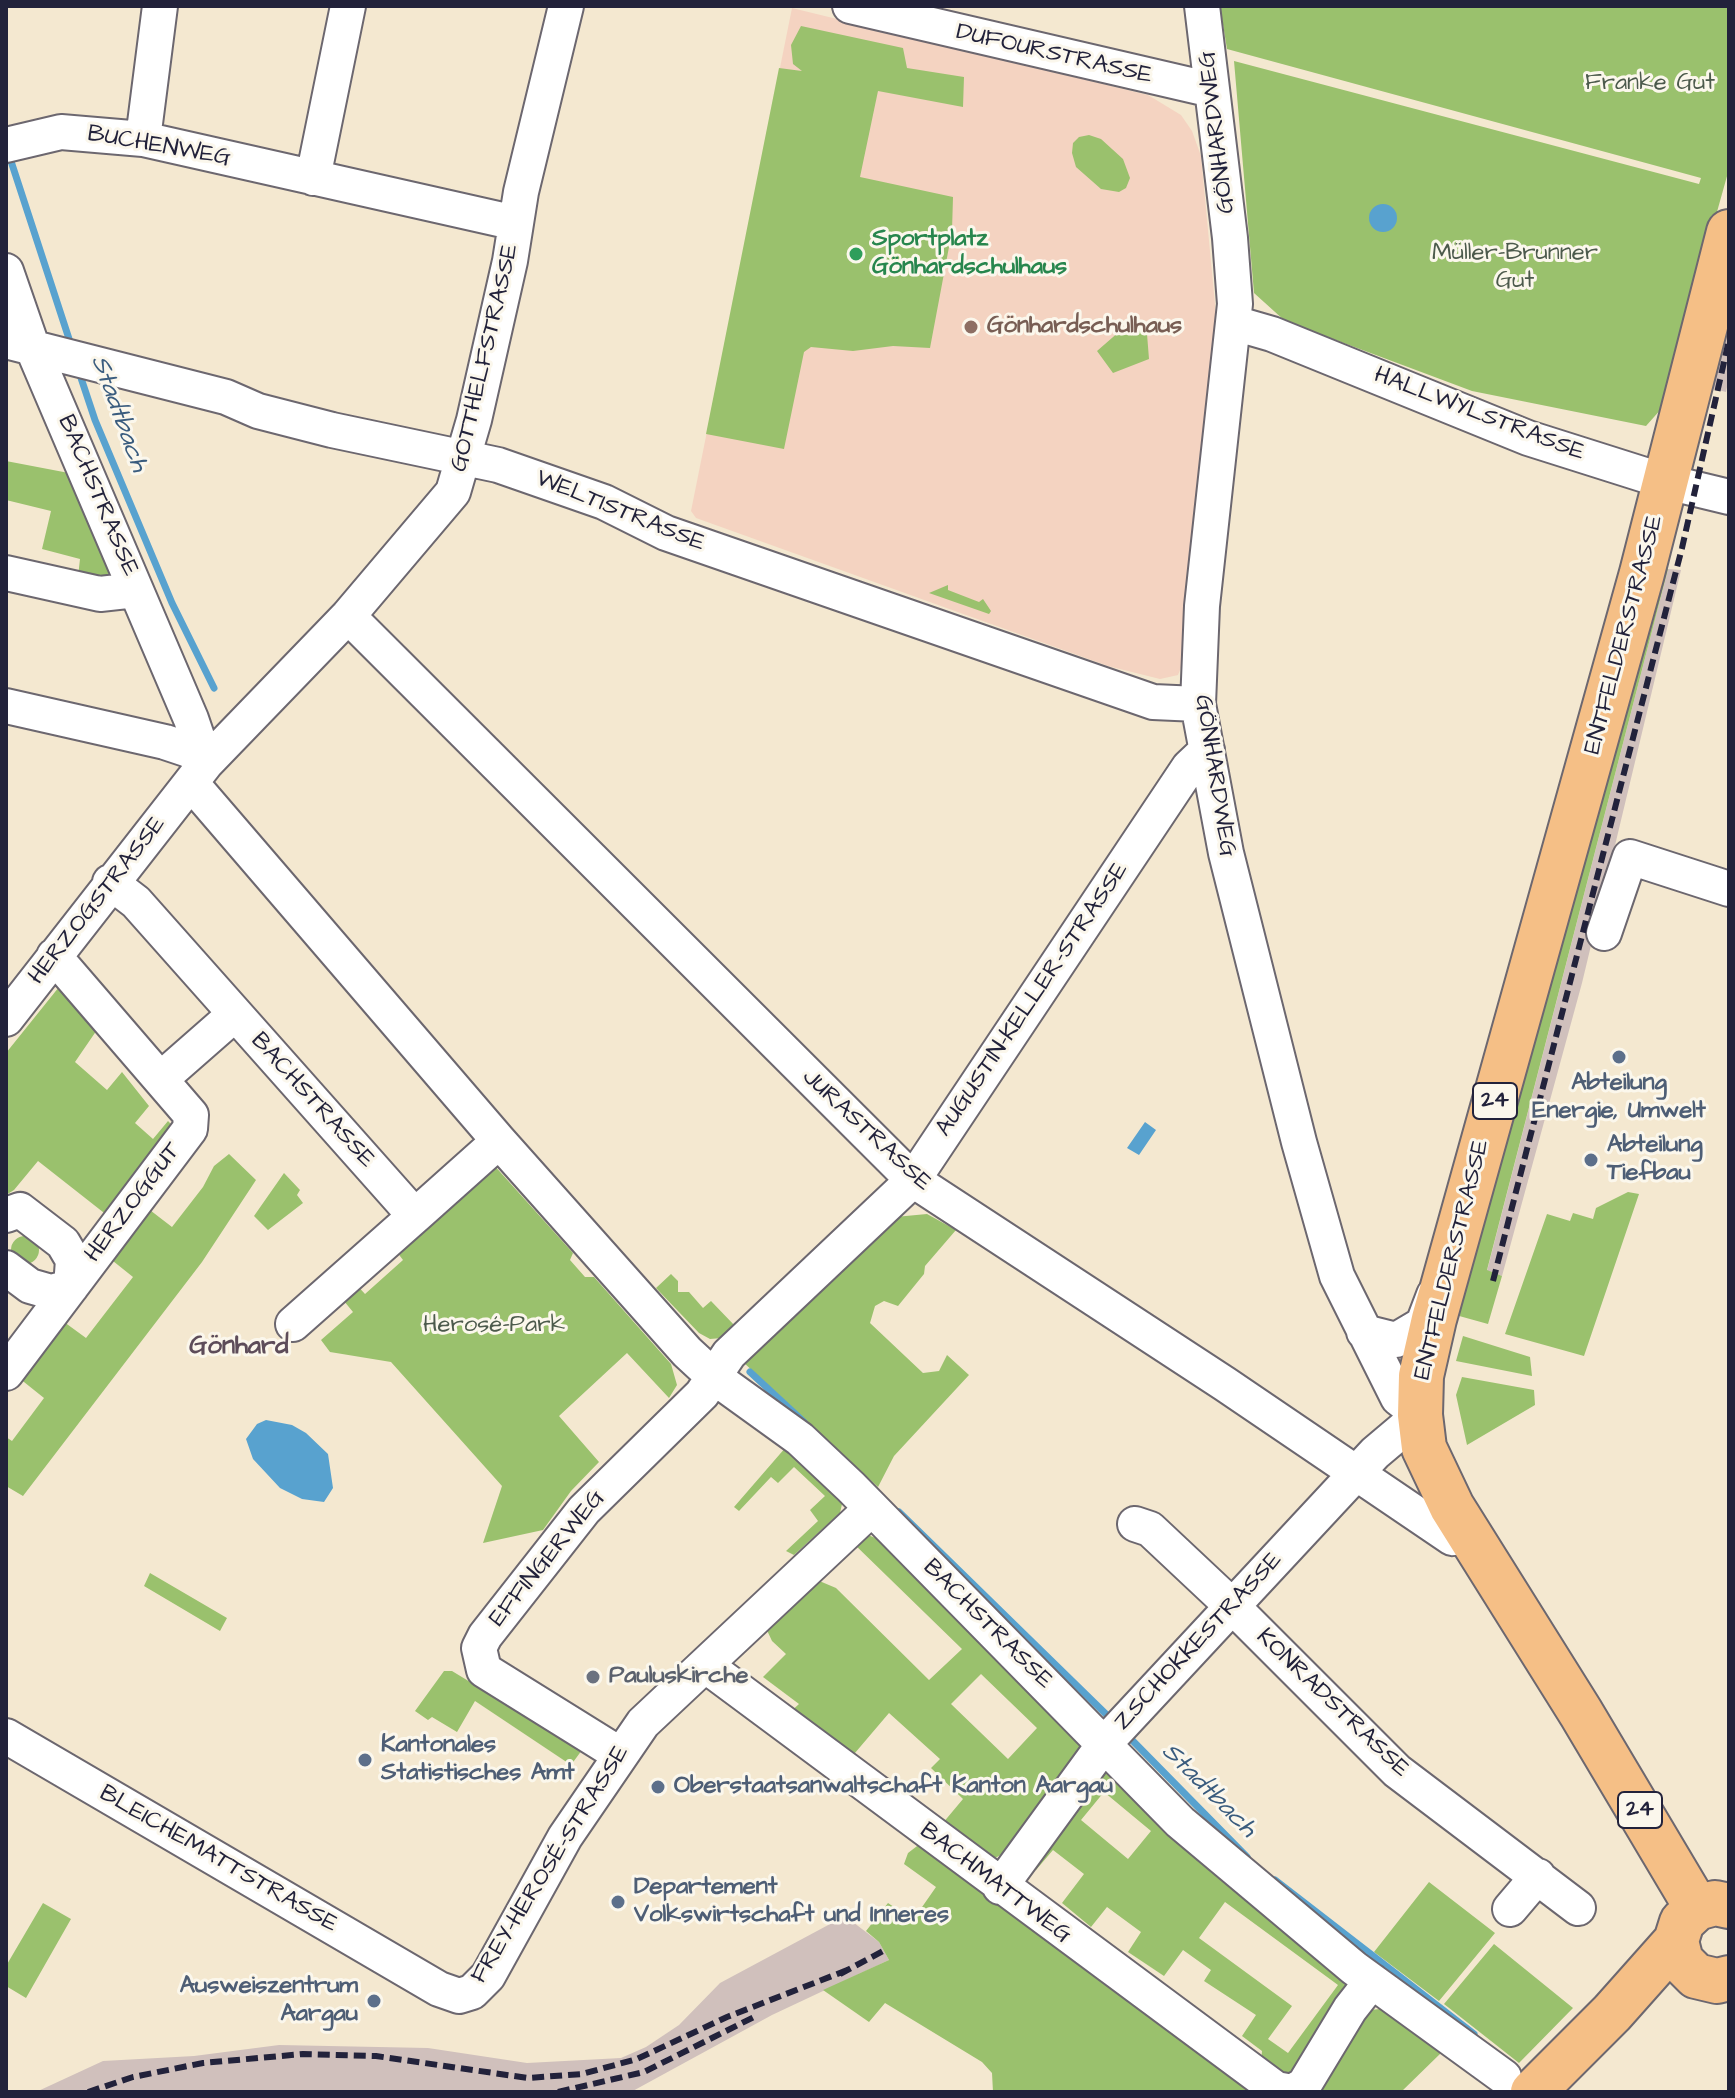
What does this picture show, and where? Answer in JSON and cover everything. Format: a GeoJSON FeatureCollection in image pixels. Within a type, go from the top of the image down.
{"type":"FeatureCollection","features":[{"type":"Feature","properties":{"kind":"main road","name":"ENTFELDERSTRASSE"},"geometry":{"type":"LineString","coordinates":[[1718,1979],[1696,1976],[1681,1961],[1701,1918],[1581,1713],[1466,1532],[1434,1474],[1424,1448],[1420,1415],[1423,1363],[1445,1278],[1667,482],[1729,232]]}},
{"type":"Feature","properties":{"kind":"main road"},"geometry":{"type":"LineString","coordinates":[[1518,2084],[1567,2073],[1612,2013],[1701,1918]]}},
{"type":"Feature","properties":{"kind":"main road"},"geometry":{"type":"LineString","coordinates":[[1612,2013],[1685,1983],[1718,1979]]}},
{"type":"Feature","properties":{"kind":"street"},"geometry":{"type":"LineString","coordinates":[[143,139],[160,6]]}},
{"type":"Feature","properties":{"kind":"street"},"geometry":{"type":"LineString","coordinates":[[313,178],[348,6]]}},
{"type":"Feature","properties":{"kind":"street","name":"GOTTHELFSTRASSE"},"geometry":{"type":"LineString","coordinates":[[241,730],[348,616],[453,492],[464,461],[566,6]]}},
{"type":"Feature","properties":{"kind":"street","name":"DUFOURSTRASSE"},"geometry":{"type":"LineString","coordinates":[[850,6],[1212,90]]}},
{"type":"Feature","properties":{"kind":"street","name":"GÖNHARDWEG"},"geometry":{"type":"LineString","coordinates":[[1202,6],[1230,238],[1234,323],[1202,606],[1198,704],[1226,853],[1299,1142],[1337,1276],[1398,1398],[1420,1415]]}},
{"type":"Feature","properties":{"kind":"street","name":"BUCHENWEG"},"geometry":{"type":"LineString","coordinates":[[10,144],[61,132],[143,139],[516,223]]}},
{"type":"Feature","properties":{"kind":"street","name":"BACHSTRASSE"},"geometry":{"type":"LineString","coordinates":[[6,271],[32,348],[191,719],[199,773],[221,821],[687,1352],[714,1377],[800,1439],[871,1509],[1116,1731],[1180,1822],[1372,1981],[1518,2084]]}},
{"type":"Feature","properties":{"kind":"street","name":"HALLWYLSTRASSE"},"geometry":{"type":"LineString","coordinates":[[1234,323],[1272,334],[1528,438],[1667,482],[1729,497]]}},
{"type":"Feature","properties":{"kind":"street","name":"WELTISTRASSE"},"geometry":{"type":"LineString","coordinates":[[32,348],[226,397],[258,411],[464,461],[485,462],[604,502],[666,533],[1153,702],[1198,704]]}},
{"type":"Feature","properties":{"kind":"street"},"geometry":{"type":"LineString","coordinates":[[6,573],[100,594],[136,590]]}},
{"type":"Feature","properties":{"kind":"street","name":"JURASTRASSE"},"geometry":{"type":"LineString","coordinates":[[348,616],[913,1180],[1225,1384],[1452,1538],[1466,1532]]}},
{"type":"Feature","properties":{"kind":"street"},"geometry":{"type":"LineString","coordinates":[[6,706],[189,750],[199,773]]}},
{"type":"Feature","properties":{"kind":"street","name":"HERZOGSTRASSE"},"geometry":{"type":"LineString","coordinates":[[12,999],[54,956],[199,773],[241,730]]}},
{"type":"Feature","properties":{"kind":"street","name":"AUGUSTIN-KELLER-STRASSE"},"geometry":{"type":"LineString","coordinates":[[714,1377],[729,1354],[913,1180],[1189,767],[1207,750]]}},
{"type":"Feature","properties":{"kind":"street"},"geometry":{"type":"LineString","coordinates":[[1604,933],[1630,857],[1729,889]]}},
{"type":"Feature","properties":{"kind":"street","name":"BACHSTRASSE"},"geometry":{"type":"LineString","coordinates":[[110,882],[136,902],[415,1216]]}},
{"type":"Feature","properties":{"kind":"street","name":"HERZOGGUT"},"geometry":{"type":"LineString","coordinates":[[6,1373],[190,1129],[191,1115],[162,1078],[54,956]]}},
{"type":"Feature","properties":{"kind":"street"},"geometry":{"type":"LineString","coordinates":[[162,1078],[235,1014]]}},
{"type":"Feature","properties":{"kind":"street"},"geometry":{"type":"LineString","coordinates":[[293,1324],[499,1141]]}},
{"type":"Feature","properties":{"kind":"street","name":"HERZOGGUT"},"geometry":{"type":"LineString","coordinates":[[6,1215],[20,1210],[63,1243],[73,1260],[71,1287]]}},
{"type":"Feature","properties":{"kind":"street","name":"HERZOGGUT"},"geometry":{"type":"LineString","coordinates":[[6,1268],[30,1286],[51,1292],[71,1287]]}},
{"type":"Feature","properties":{"kind":"street"},"geometry":{"type":"LineString","coordinates":[[1364,1332],[1396,1340],[1423,1324],[1435,1291],[1445,1278]]}},
{"type":"Feature","properties":{"kind":"street","name":"EFFINGERWEG"},"geometry":{"type":"LineString","coordinates":[[619,1754],[484,1670],[479,1648],[545,1555],[584,1510],[702,1394],[714,1377]]}},
{"type":"Feature","properties":{"kind":"street","name":"ZSCHOKKESTRASSE"},"geometry":{"type":"LineString","coordinates":[[1000,1887],[1116,1731],[1355,1474],[1420,1415]]}},
{"type":"Feature","properties":{"kind":"street","name":"FREY-HEROSÉ-STRASSE"},"geometry":{"type":"LineString","coordinates":[[431,1984],[459,1996],[483,1983],[565,1837],[643,1723],[871,1509]]}},
{"type":"Feature","properties":{"kind":"street","name":"KONRADSTRASSE"},"geometry":{"type":"LineString","coordinates":[[1135,1524],[1150,1529],[1232,1606],[1397,1771],[1578,1908]]}},
{"type":"Feature","properties":{"kind":"street","name":"BACHMATTWEG"},"geometry":{"type":"LineString","coordinates":[[705,1665],[1276,2089],[1292,2092],[1304,2085],[1350,2009],[1372,1981]]}},
{"type":"Feature","properties":{"kind":"street","name":"BLEICHEMATTSTRASSE"},"geometry":{"type":"LineString","coordinates":[[6,1736],[431,1984]]}},
{"type":"Feature","properties":{"kind":"street"},"geometry":{"type":"LineString","coordinates":[[1510,1909],[1538,1876]]}},
{"type":"Feature","properties":{"kind":"shaded area","name":"Gönhardschulhaus"},"geometry":{"type":"Polygon","coordinates":[[[792,8],[1148,95],[1181,115],[1192,131],[1201,156],[1215,304],[1216,351],[1184,660],[1178,675],[1160,679],[1108,666],[696,518],[691,511],[792,8]]]}},
{"type":"Feature","properties":{"kind":"shaded area"},"geometry":{"type":"Polygon","coordinates":[[[1729,309],[1729,377],[1726,392],[1711,388],[1729,309]]]}},
{"type":"Feature","properties":{"kind":"shaded area"},"geometry":{"type":"Polygon","coordinates":[[[1668,569],[1681,570],[1582,983],[1502,1276],[1487,1271],[1668,569]]]}},
{"type":"Feature","properties":{"kind":"shaded area"},"geometry":{"type":"Polygon","coordinates":[[[845,1916],[879,1942],[889,1960],[772,2015],[631,2092],[36,2092],[103,2061],[194,2056],[279,2045],[428,2048],[527,2063],[621,2058],[646,2047],[679,2025],[720,1983],[845,1916]]]}},
{"type":"Feature","properties":{"kind":"green space","name":"Müller-Brunner Gut"},"geometry":{"type":"Polygon","coordinates":[[[1220,6],[1729,6],[1729,169],[1662,408],[1646,426],[1472,391],[1285,321],[1254,293],[1234,61],[1699,184],[1701,178],[1227,49],[1220,6]]]}},
{"type":"Feature","properties":{"kind":"green space"},"geometry":{"type":"Polygon","coordinates":[[[801,26],[903,48],[907,68],[964,77],[963,107],[878,91],[860,177],[953,197],[952,231],[930,348],[893,346],[853,351],[811,347],[804,352],[784,449],[706,434],[779,68],[802,71],[793,64],[791,45],[801,26]]]}},
{"type":"Feature","properties":{"kind":"green space"},"geometry":{"type":"Polygon","coordinates":[[[1089,135],[1101,139],[1123,159],[1130,178],[1126,188],[1119,192],[1101,189],[1076,167],[1073,143],[1079,137],[1089,135]]]}},
{"type":"Feature","properties":{"kind":"green space"},"geometry":{"type":"Polygon","coordinates":[[[1128,324],[1147,334],[1149,359],[1113,373],[1097,351],[1128,324]]]}},
{"type":"Feature","properties":{"kind":"green space"},"geometry":{"type":"Polygon","coordinates":[[[6,461],[74,474],[110,571],[106,579],[78,577],[80,559],[42,549],[51,511],[6,500],[6,461]]]}},
{"type":"Feature","properties":{"kind":"green space"},"geometry":{"type":"Polygon","coordinates":[[[1662,567],[1668,569],[1487,1270],[1502,1276],[1488,1324],[1452,1314],[1662,567]]]}},
{"type":"Feature","properties":{"kind":"green space"},"geometry":{"type":"Polygon","coordinates":[[[948,585],[948,590],[979,602],[983,599],[991,611],[989,614],[929,593],[948,585]]]}},
{"type":"Feature","properties":{"kind":"green space"},"geometry":{"type":"Polygon","coordinates":[[[63,982],[101,1024],[75,1062],[107,1090],[122,1072],[149,1106],[135,1123],[153,1139],[168,1121],[178,1131],[108,1216],[38,1161],[6,1195],[6,1053],[63,982]]]}},
{"type":"Feature","properties":{"kind":"green space"},"geometry":{"type":"Polygon","coordinates":[[[229,1154],[256,1180],[202,1262],[23,1496],[6,1486],[6,1437],[12,1441],[44,1398],[19,1378],[60,1319],[86,1338],[133,1277],[108,1257],[146,1207],[172,1227],[203,1187],[214,1166],[229,1154]]]}},
{"type":"Feature","properties":{"kind":"green space","name":"Herosé-Park"},"geometry":{"type":"Polygon","coordinates":[[[492,1163],[573,1253],[570,1260],[585,1277],[594,1277],[671,1364],[677,1385],[669,1398],[627,1353],[559,1416],[599,1462],[571,1491],[543,1530],[483,1543],[502,1486],[391,1362],[330,1352],[321,1340],[353,1312],[339,1295],[354,1282],[365,1294],[403,1260],[394,1248],[492,1163]]]}},
{"type":"Feature","properties":{"kind":"green space"},"geometry":{"type":"Polygon","coordinates":[[[284,1173],[300,1190],[297,1195],[303,1203],[268,1230],[254,1216],[284,1173]]]}},
{"type":"Feature","properties":{"kind":"green space"},"geometry":{"type":"Polygon","coordinates":[[[1628,1192],[1639,1194],[1584,1356],[1505,1334],[1547,1214],[1570,1221],[1573,1213],[1593,1219],[1596,1208],[1628,1192]]]}},
{"type":"Feature","properties":{"kind":"green space"},"geometry":{"type":"Polygon","coordinates":[[[927,1214],[956,1230],[925,1266],[924,1274],[898,1306],[884,1301],[875,1306],[870,1323],[923,1373],[939,1371],[947,1355],[969,1375],[894,1456],[878,1487],[743,1362],[895,1217],[927,1214]]]}},
{"type":"Feature","properties":{"kind":"green space"},"geometry":{"type":"Polygon","coordinates":[[[25,1236],[35,1240],[39,1250],[35,1260],[25,1264],[15,1260],[11,1250],[15,1240],[25,1236]]]}},
{"type":"Feature","properties":{"kind":"green space"},"geometry":{"type":"Polygon","coordinates":[[[671,1274],[678,1281],[678,1292],[689,1292],[703,1308],[711,1301],[736,1327],[722,1338],[710,1339],[699,1333],[656,1288],[671,1274]]]}},
{"type":"Feature","properties":{"kind":"green space"},"geometry":{"type":"Polygon","coordinates":[[[1463,1336],[1530,1357],[1532,1376],[1456,1361],[1463,1336]]]}},
{"type":"Feature","properties":{"kind":"green space"},"geometry":{"type":"Polygon","coordinates":[[[1462,1377],[1534,1390],[1535,1405],[1467,1445],[1456,1395],[1462,1377]]]}},
{"type":"Feature","properties":{"kind":"green space"},"geometry":{"type":"Polygon","coordinates":[[[786,1447],[841,1499],[842,1504],[840,1513],[794,1555],[786,1551],[818,1521],[810,1510],[825,1496],[794,1467],[778,1483],[771,1477],[739,1511],[734,1507],[786,1447]]]}},
{"type":"Feature","properties":{"kind":"green space"},"geometry":{"type":"Polygon","coordinates":[[[868,1535],[878,1539],[1085,1746],[1007,1851],[992,1860],[937,1830],[963,1799],[931,1768],[940,1759],[889,1713],[849,1760],[786,1716],[799,1704],[763,1677],[786,1654],[772,1641],[765,1626],[817,1580],[836,1588],[929,1680],[962,1649],[852,1542],[857,1536],[868,1535]],[[981,1674],[951,1704],[1008,1759],[1037,1728],[981,1674]]]}},
{"type":"Feature","properties":{"kind":"green space"},"geometry":{"type":"Polygon","coordinates":[[[150,1573],[227,1618],[220,1631],[144,1586],[150,1573]]]}},
{"type":"Feature","properties":{"kind":"green space"},"geometry":{"type":"Polygon","coordinates":[[[444,1671],[452,1671],[582,1750],[571,1765],[475,1701],[457,1732],[432,1717],[428,1720],[415,1711],[444,1671]]]}},
{"type":"Feature","properties":{"kind":"green space"},"geometry":{"type":"Polygon","coordinates":[[[1096,1773],[1115,1773],[1345,1978],[1345,1993],[1287,2078],[1261,2063],[1262,2051],[1242,2036],[1256,2015],[1204,1981],[1211,1970],[1183,1950],[1164,1976],[1128,1952],[1141,1932],[1107,1907],[1091,1927],[1062,1903],[1084,1874],[1053,1850],[1036,1870],[1032,1868],[1096,1773]],[[1104,1792],[1081,1820],[1128,1859],[1151,1831],[1104,1792]],[[1225,1902],[1199,1938],[1292,2006],[1268,2039],[1288,2053],[1338,1985],[1225,1902]]]}},
{"type":"Feature","properties":{"kind":"green space"},"geometry":{"type":"Polygon","coordinates":[[[925,1840],[1261,2092],[993,2092],[992,2073],[982,2062],[885,2003],[869,2022],[823,1990],[889,1960],[879,1942],[866,1931],[888,1903],[913,1920],[936,1887],[904,1864],[908,1853],[925,1840]]]}},
{"type":"Feature","properties":{"kind":"green space"},"geometry":{"type":"Polygon","coordinates":[[[1429,1882],[1495,1933],[1439,2001],[1374,1952],[1429,1882]]]}},
{"type":"Feature","properties":{"kind":"green space"},"geometry":{"type":"Polygon","coordinates":[[[43,1903],[71,1919],[26,1998],[6,1986],[6,1966],[43,1903]]]}},
{"type":"Feature","properties":{"kind":"green space"},"geometry":{"type":"Polygon","coordinates":[[[1494,1944],[1573,2008],[1519,2063],[1444,2004],[1494,1944]]]}},
{"type":"Feature","properties":{"kind":"green space"},"geometry":{"type":"Polygon","coordinates":[[[1380,2009],[1441,2053],[1401,2092],[1315,2092],[1361,2018],[1370,2010],[1380,2009]]]}},
{"type":"Feature","properties":{"kind":"water"},"geometry":{"type":"Polygon","coordinates":[[[1383,204],[1393,208],[1397,218],[1393,228],[1383,232],[1373,228],[1369,218],[1373,208],[1383,204]]]}},
{"type":"Feature","properties":{"kind":"water"},"geometry":{"type":"Polygon","coordinates":[[[1145,1122],[1156,1130],[1139,1155],[1127,1148],[1145,1122]]]}},
{"type":"Feature","properties":{"kind":"water"},"geometry":{"type":"Polygon","coordinates":[[[266,1420],[292,1425],[306,1433],[328,1454],[333,1488],[324,1502],[302,1499],[280,1488],[253,1459],[246,1439],[257,1424],[266,1420]]]}},
{"type":"Feature","properties":{"kind":"waterway","name":"Stadtbach"},"geometry":{"type":"LineString","coordinates":[[9,155],[72,348]]}},
{"type":"Feature","properties":{"kind":"waterway","name":"Stadtbach"},"geometry":{"type":"LineString","coordinates":[[79,372],[95,420],[172,603],[214,688]]}},
{"type":"Feature","properties":{"kind":"waterway","name":"Stadtbach"},"geometry":{"type":"LineString","coordinates":[[750,1372],[804,1422]]}},
{"type":"Feature","properties":{"kind":"waterway","name":"Stadtbach"},"geometry":{"type":"LineString","coordinates":[[899,1512],[1112,1720]]}},
{"type":"Feature","properties":{"kind":"waterway","name":"Stadtbach"},"geometry":{"type":"LineString","coordinates":[[1127,1735],[1247,1857]]}},
{"type":"Feature","properties":{"kind":"waterway","name":"Stadtbach"},"geometry":{"type":"LineString","coordinates":[[1275,1880],[1474,2034]]}},
{"type":"Feature","properties":{"kind":"railway"},"geometry":{"type":"LineString","coordinates":[[1493,1281],[1682,548],[1729,340]]}},
{"type":"Feature","properties":{"kind":"railway"},"geometry":{"type":"LineString","coordinates":[[840,1974],[883,1951]]}},
{"type":"Feature","properties":{"kind":"railway"},"geometry":{"type":"LineString","coordinates":[[88,2092],[133,2077],[203,2063],[303,2054],[376,2056],[528,2078],[582,2074],[637,2059],[727,2017],[850,1969]]}},
{"type":"Feature","properties":{"kind":"railway"},"geometry":{"type":"LineString","coordinates":[[558,2092],[644,2072],[754,2017]]}},
{"type":"Feature","properties":{"kind":"place","name":"Sportplatz Gönhardschulhaus"},"geometry":{"type":"Point","coordinates":[856,254]}},
{"type":"Feature","properties":{"kind":"place","name":"Gönhardschulhaus"},"geometry":{"type":"Point","coordinates":[971,327]}},
{"type":"Feature","properties":{"kind":"place","name":"Abteilung Energie, Umwelt"},"geometry":{"type":"Point","coordinates":[1619,1057]}},
{"type":"Feature","properties":{"kind":"place","name":"Abteilung Tiefbau"},"geometry":{"type":"Point","coordinates":[1591,1160]}},
{"type":"Feature","properties":{"kind":"place","name":"Pauluskirche"},"geometry":{"type":"Point","coordinates":[593,1677]}},
{"type":"Feature","properties":{"kind":"place","name":"Kantonales Statistisches Amt"},"geometry":{"type":"Point","coordinates":[365,1760]}},
{"type":"Feature","properties":{"kind":"place","name":"Oberstaatsanwaltschaft Kanton Aargau"},"geometry":{"type":"Point","coordinates":[658,1787]}},
{"type":"Feature","properties":{"kind":"place","name":"Departement Volkswirtschaft und Inneres"},"geometry":{"type":"Point","coordinates":[618,1902]}},
{"type":"Feature","properties":{"kind":"place","name":"Ausweiszentrum Aargau"},"geometry":{"type":"Point","coordinates":[374,2001]}},
{"type":"Feature","properties":{"kind":"district","name":"Gönhard"},"geometry":{"type":"Point","coordinates":[239,1348]}},
{"type":"Feature","properties":{"kind":"park label","name":"Franke Gut"},"geometry":{"type":"Point","coordinates":[1650,84]}}]}
